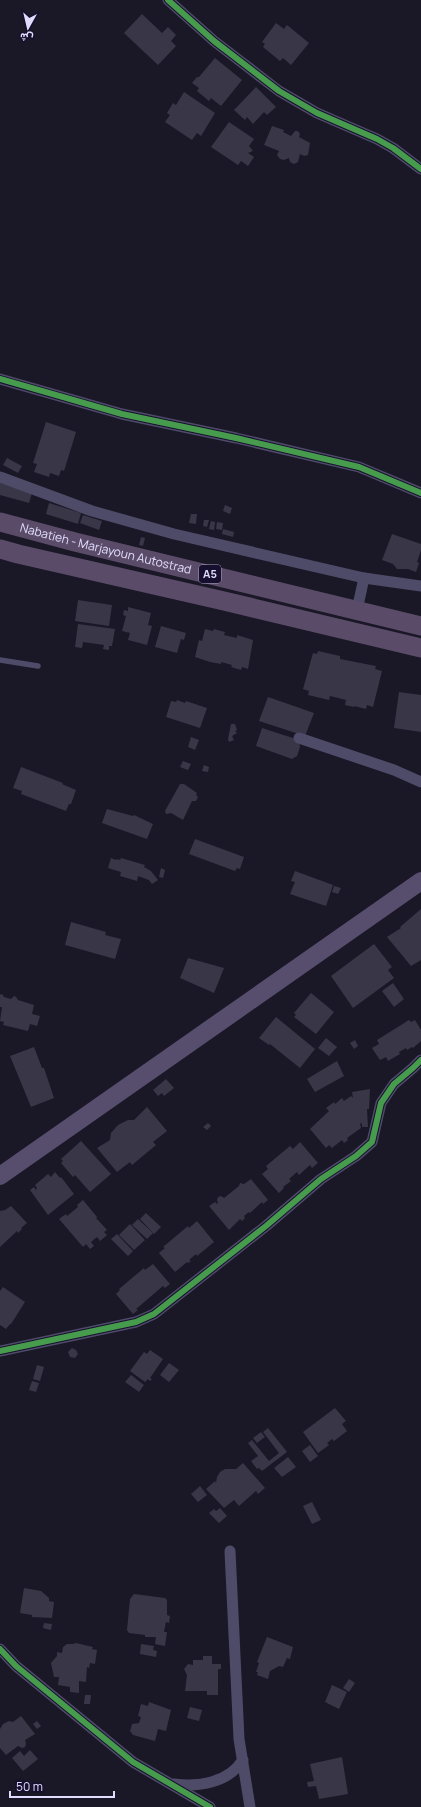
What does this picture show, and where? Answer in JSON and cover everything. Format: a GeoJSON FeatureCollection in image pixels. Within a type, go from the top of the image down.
{"type":"FeatureCollection","features":[{"type":"Feature","properties":{"kind":"highway","name":"Nabatieh - Marjayoun Autostrad"},"geometry":{"type":"LineString","coordinates":[[0,522],[75,542],[421,626]]}},
{"type":"Feature","properties":{"kind":"highway","name":"Nabatieh - Marjayoun Autostrad"},"geometry":{"type":"LineString","coordinates":[[0,549],[421,648]]}},
{"type":"Feature","properties":{"kind":"main road"},"geometry":{"type":"LineString","coordinates":[[0,1176],[421,881]]}},
{"type":"Feature","properties":{"kind":"street"},"geometry":{"type":"LineString","coordinates":[[168,0],[214,41],[279,91],[317,113],[377,139],[393,148],[421,169]]}},
{"type":"Feature","properties":{"kind":"street"},"geometry":{"type":"LineString","coordinates":[[0,379],[122,414],[236,438],[359,468],[421,493]]}},
{"type":"Feature","properties":{"kind":"street"},"geometry":{"type":"LineString","coordinates":[[0,477],[92,512],[260,555],[364,578],[421,586]]}},
{"type":"Feature","properties":{"kind":"street"},"geometry":{"type":"LineString","coordinates":[[357,610],[364,578]]}},
{"type":"Feature","properties":{"kind":"street"},"geometry":{"type":"LineString","coordinates":[[299,738],[394,770],[421,782]]}},
{"type":"Feature","properties":{"kind":"street"},"geometry":{"type":"LineString","coordinates":[[0,1351],[136,1322],[154,1314],[266,1226],[322,1179],[356,1156],[372,1142],[381,1103],[394,1084],[414,1068],[421,1060]]}},
{"type":"Feature","properties":{"kind":"street"},"geometry":{"type":"LineString","coordinates":[[230,1551],[239,1739],[250,1807]]}},
{"type":"Feature","properties":{"kind":"street"},"geometry":{"type":"LineString","coordinates":[[0,1649],[16,1666],[127,1757],[210,1807]]}},
{"type":"Feature","properties":{"kind":"street"},"geometry":{"type":"LineString","coordinates":[[170,1783],[201,1785],[212,1782],[238,1768],[243,1760]]}},
{"type":"Feature","properties":{"kind":"lane"},"geometry":{"type":"LineString","coordinates":[[0,660],[38,666]]}},
{"type":"Feature","properties":{"kind":"building"},"geometry":{"type":"Polygon","coordinates":[[[142,14],[162,33],[168,27],[176,35],[171,41],[176,46],[158,65],[124,33],[142,14]]]}},
{"type":"Feature","properties":{"kind":"building"},"geometry":{"type":"Polygon","coordinates":[[[276,23],[284,29],[287,25],[309,43],[291,65],[283,58],[280,61],[263,47],[265,44],[262,42],[276,23]]]}},
{"type":"Feature","properties":{"kind":"building"},"geometry":{"type":"Polygon","coordinates":[[[215,58],[242,80],[221,106],[211,98],[209,101],[197,91],[199,88],[192,83],[215,58]]]}},
{"type":"Feature","properties":{"kind":"building"},"geometry":{"type":"Polygon","coordinates":[[[256,87],[276,107],[267,115],[264,112],[253,124],[247,117],[245,120],[234,110],[256,87]]]}},
{"type":"Feature","properties":{"kind":"building"},"geometry":{"type":"Polygon","coordinates":[[[184,92],[215,113],[201,136],[197,133],[192,140],[165,122],[170,115],[167,113],[173,103],[176,105],[184,92]]]}},
{"type":"Feature","properties":{"kind":"building"},"geometry":{"type":"Polygon","coordinates":[[[229,122],[254,139],[249,146],[253,151],[248,153],[254,157],[248,166],[241,161],[238,165],[211,147],[229,122]]]}},
{"type":"Feature","properties":{"kind":"building"},"geometry":{"type":"Polygon","coordinates":[[[272,126],[284,130],[283,132],[291,136],[295,131],[298,131],[300,134],[299,137],[310,143],[308,155],[304,156],[300,154],[298,162],[294,164],[290,162],[289,158],[284,160],[280,159],[277,155],[279,151],[264,145],[272,126]]]}},
{"type":"Feature","properties":{"kind":"building"},"geometry":{"type":"Polygon","coordinates":[[[46,422],[76,432],[64,471],[61,470],[59,476],[50,473],[49,477],[34,472],[37,464],[33,463],[46,422]]]}},
{"type":"Feature","properties":{"kind":"building"},"geometry":{"type":"Polygon","coordinates":[[[7,458],[22,466],[18,473],[3,465],[7,458]]]}},
{"type":"Feature","properties":{"kind":"building"},"geometry":{"type":"Polygon","coordinates":[[[0,481],[32,493],[29,503],[0,495],[0,481]]]}},
{"type":"Feature","properties":{"kind":"building"},"geometry":{"type":"Polygon","coordinates":[[[49,503],[81,513],[78,524],[46,514],[49,503]]]}},
{"type":"Feature","properties":{"kind":"building"},"geometry":{"type":"Polygon","coordinates":[[[225,505],[232,508],[230,514],[223,511],[225,505]]]}},
{"type":"Feature","properties":{"kind":"building"},"geometry":{"type":"Polygon","coordinates":[[[191,514],[197,514],[196,524],[189,523],[191,514]]]}},
{"type":"Feature","properties":{"kind":"building"},"geometry":{"type":"Polygon","coordinates":[[[83,515],[102,521],[99,530],[80,523],[83,515]]]}},
{"type":"Feature","properties":{"kind":"building"},"geometry":{"type":"Polygon","coordinates":[[[204,520],[209,520],[207,527],[203,526],[204,520]]]}},
{"type":"Feature","properties":{"kind":"building"},"geometry":{"type":"Polygon","coordinates":[[[211,521],[215,522],[214,530],[209,529],[211,521]]]}},
{"type":"Feature","properties":{"kind":"building"},"geometry":{"type":"Polygon","coordinates":[[[217,522],[223,523],[222,530],[216,529],[217,522]]]}},
{"type":"Feature","properties":{"kind":"building"},"geometry":{"type":"Polygon","coordinates":[[[223,529],[234,532],[233,537],[222,534],[223,529]]]}},
{"type":"Feature","properties":{"kind":"building"},"geometry":{"type":"Polygon","coordinates":[[[392,534],[421,544],[421,550],[417,562],[419,563],[416,572],[408,569],[397,569],[393,564],[382,560],[392,534]]]}},
{"type":"Feature","properties":{"kind":"building"},"geometry":{"type":"Polygon","coordinates":[[[141,537],[145,538],[143,546],[139,545],[141,537]]]}},
{"type":"Feature","properties":{"kind":"building"},"geometry":{"type":"Polygon","coordinates":[[[78,600],[112,605],[109,626],[75,621],[78,600]]]}},
{"type":"Feature","properties":{"kind":"building"},"geometry":{"type":"Polygon","coordinates":[[[128,607],[151,613],[148,625],[152,626],[147,645],[128,640],[130,633],[122,631],[126,616],[123,615],[124,610],[128,611],[128,607]]]}},
{"type":"Feature","properties":{"kind":"building"},"geometry":{"type":"Polygon","coordinates":[[[78,624],[115,629],[112,646],[109,646],[109,650],[103,649],[104,645],[83,642],[82,648],[75,647],[78,624]]]}},
{"type":"Feature","properties":{"kind":"building"},"geometry":{"type":"Polygon","coordinates":[[[161,626],[186,633],[184,640],[181,639],[177,653],[155,647],[161,626]]]}},
{"type":"Feature","properties":{"kind":"building"},"geometry":{"type":"Polygon","coordinates":[[[205,629],[213,631],[214,629],[225,632],[224,635],[237,638],[237,635],[253,640],[248,669],[242,667],[241,670],[231,667],[232,665],[221,662],[221,664],[210,662],[195,657],[199,640],[202,641],[205,629]]]}},
{"type":"Feature","properties":{"kind":"building"},"geometry":{"type":"Polygon","coordinates":[[[318,651],[340,656],[340,659],[376,666],[375,669],[382,671],[373,707],[367,705],[366,709],[354,707],[345,705],[346,700],[330,696],[329,700],[308,695],[309,691],[303,689],[313,653],[317,654],[318,651]]]}},
{"type":"Feature","properties":{"kind":"building"},"geometry":{"type":"Polygon","coordinates":[[[399,692],[421,695],[421,732],[394,728],[399,692]]]}},
{"type":"Feature","properties":{"kind":"building"},"geometry":{"type":"Polygon","coordinates":[[[268,697],[314,713],[305,736],[259,721],[268,697]]]}},
{"type":"Feature","properties":{"kind":"building"},"geometry":{"type":"Polygon","coordinates":[[[177,700],[185,703],[186,701],[207,708],[200,728],[166,717],[171,701],[176,702],[177,700]]]}},
{"type":"Feature","properties":{"kind":"building"},"geometry":{"type":"Polygon","coordinates":[[[231,724],[235,724],[237,730],[235,731],[237,733],[232,736],[234,740],[229,742],[228,739],[231,724]]]}},
{"type":"Feature","properties":{"kind":"building"},"geometry":{"type":"Polygon","coordinates":[[[262,728],[299,740],[300,747],[297,756],[292,759],[256,746],[262,728]]]}},
{"type":"Feature","properties":{"kind":"building"},"geometry":{"type":"Polygon","coordinates":[[[191,737],[199,740],[195,750],[188,747],[191,737]]]}},
{"type":"Feature","properties":{"kind":"building"},"geometry":{"type":"Polygon","coordinates":[[[183,761],[191,764],[188,770],[180,767],[183,761]]]}},
{"type":"Feature","properties":{"kind":"building"},"geometry":{"type":"Polygon","coordinates":[[[204,765],[209,767],[208,772],[202,771],[204,765]]]}},
{"type":"Feature","properties":{"kind":"building"},"geometry":{"type":"Polygon","coordinates":[[[21,767],[63,783],[62,784],[76,790],[71,804],[69,804],[66,811],[21,794],[22,791],[13,788],[21,767]]]}},
{"type":"Feature","properties":{"kind":"building"},"geometry":{"type":"Polygon","coordinates":[[[180,784],[184,784],[197,793],[196,795],[198,797],[196,801],[192,801],[183,820],[171,813],[166,814],[165,811],[180,784]]]}},
{"type":"Feature","properties":{"kind":"building"},"geometry":{"type":"Polygon","coordinates":[[[107,809],[134,815],[153,824],[147,839],[102,823],[107,809]]]}},
{"type":"Feature","properties":{"kind":"building"},"geometry":{"type":"Polygon","coordinates":[[[195,839],[244,857],[240,869],[237,868],[235,871],[189,854],[195,839]]]}},
{"type":"Feature","properties":{"kind":"building"},"geometry":{"type":"Polygon","coordinates":[[[111,858],[120,860],[121,858],[145,865],[144,867],[151,871],[158,880],[152,884],[149,880],[138,876],[137,881],[120,876],[121,872],[108,868],[111,858]]]}},
{"type":"Feature","properties":{"kind":"building"},"geometry":{"type":"Polygon","coordinates":[[[161,868],[165,870],[163,878],[159,877],[161,868]]]}},
{"type":"Feature","properties":{"kind":"building"},"geometry":{"type":"Polygon","coordinates":[[[295,871],[333,885],[326,906],[290,894],[295,882],[291,881],[295,871]]]}},
{"type":"Feature","properties":{"kind":"building"},"geometry":{"type":"Polygon","coordinates":[[[334,886],[341,888],[338,894],[332,892],[334,886]]]}},
{"type":"Feature","properties":{"kind":"building"},"geometry":{"type":"Polygon","coordinates":[[[421,909],[421,960],[411,966],[387,937],[401,928],[400,927],[421,909]]]}},
{"type":"Feature","properties":{"kind":"building"},"geometry":{"type":"Polygon","coordinates":[[[71,922],[106,932],[105,935],[121,939],[115,959],[65,945],[71,922]]]}},
{"type":"Feature","properties":{"kind":"building"},"geometry":{"type":"Polygon","coordinates":[[[374,944],[392,967],[388,970],[394,978],[353,1008],[331,976],[374,944]]]}},
{"type":"Feature","properties":{"kind":"building"},"geometry":{"type":"Polygon","coordinates":[[[188,958],[224,968],[214,993],[180,978],[188,958]]]}},
{"type":"Feature","properties":{"kind":"building"},"geometry":{"type":"Polygon","coordinates":[[[393,983],[404,999],[394,1007],[382,991],[393,983]]]}},
{"type":"Feature","properties":{"kind":"building"},"geometry":{"type":"Polygon","coordinates":[[[311,993],[334,1012],[316,1034],[294,1017],[296,1015],[294,1013],[311,993]]]}},
{"type":"Feature","properties":{"kind":"building"},"geometry":{"type":"Polygon","coordinates":[[[2,994],[4,997],[11,999],[14,996],[18,1000],[34,1005],[32,1014],[40,1016],[37,1026],[30,1024],[28,1031],[3,1025],[4,1022],[0,1021],[2,1007],[0,1007],[0,995],[2,994]]]}},
{"type":"Feature","properties":{"kind":"building"},"geometry":{"type":"Polygon","coordinates":[[[276,1017],[315,1049],[300,1068],[270,1044],[269,1045],[259,1038],[276,1017]]]}},
{"type":"Feature","properties":{"kind":"building"},"geometry":{"type":"Polygon","coordinates":[[[409,1020],[411,1022],[415,1020],[421,1030],[421,1041],[413,1048],[412,1047],[407,1050],[406,1048],[399,1052],[400,1054],[388,1061],[386,1057],[380,1060],[372,1048],[379,1044],[377,1040],[409,1020]]]}},
{"type":"Feature","properties":{"kind":"building"},"geometry":{"type":"Polygon","coordinates":[[[326,1038],[337,1047],[329,1056],[318,1048],[326,1038]]]}},
{"type":"Feature","properties":{"kind":"building"},"geometry":{"type":"Polygon","coordinates":[[[355,1040],[358,1046],[354,1049],[350,1043],[355,1040]]]}},
{"type":"Feature","properties":{"kind":"building"},"geometry":{"type":"Polygon","coordinates":[[[34,1047],[42,1068],[44,1068],[54,1098],[31,1107],[10,1056],[34,1047]]]}},
{"type":"Feature","properties":{"kind":"building"},"geometry":{"type":"Polygon","coordinates":[[[337,1061],[344,1076],[315,1092],[307,1079],[337,1061]]]}},
{"type":"Feature","properties":{"kind":"building"},"geometry":{"type":"Polygon","coordinates":[[[166,1079],[174,1088],[164,1096],[162,1093],[158,1096],[153,1090],[166,1079]]]}},
{"type":"Feature","properties":{"kind":"building"},"geometry":{"type":"Polygon","coordinates":[[[370,1089],[369,1109],[367,1109],[368,1127],[362,1127],[362,1124],[360,1123],[361,1128],[347,1138],[348,1140],[344,1143],[342,1140],[332,1148],[329,1145],[326,1148],[310,1129],[329,1111],[326,1108],[334,1102],[335,1104],[342,1098],[344,1101],[351,1096],[353,1098],[352,1092],[370,1089]]]}},
{"type":"Feature","properties":{"kind":"building"},"geometry":{"type":"Polygon","coordinates":[[[147,1107],[167,1131],[153,1142],[156,1145],[132,1165],[130,1162],[117,1172],[97,1148],[110,1140],[111,1133],[118,1125],[128,1120],[134,1120],[147,1107]]]}},
{"type":"Feature","properties":{"kind":"building"},"geometry":{"type":"Polygon","coordinates":[[[208,1123],[211,1126],[207,1130],[203,1127],[208,1123]]]}},
{"type":"Feature","properties":{"kind":"building"},"geometry":{"type":"Polygon","coordinates":[[[81,1141],[111,1174],[90,1192],[75,1175],[73,1177],[61,1163],[63,1161],[61,1159],[81,1141]]]}},
{"type":"Feature","properties":{"kind":"building"},"geometry":{"type":"Polygon","coordinates":[[[300,1142],[318,1163],[312,1168],[310,1165],[299,1175],[297,1172],[289,1179],[291,1181],[283,1187],[284,1188],[279,1193],[262,1174],[268,1169],[266,1166],[290,1146],[293,1149],[300,1142]]]}},
{"type":"Feature","properties":{"kind":"building"},"geometry":{"type":"Polygon","coordinates":[[[55,1172],[60,1178],[61,1177],[74,1194],[48,1215],[30,1190],[34,1187],[36,1190],[37,1188],[35,1185],[48,1174],[51,1177],[55,1172]]]}},
{"type":"Feature","properties":{"kind":"building"},"geometry":{"type":"Polygon","coordinates":[[[251,1179],[268,1200],[263,1204],[262,1202],[250,1213],[249,1212],[244,1216],[245,1218],[242,1221],[240,1219],[229,1230],[209,1206],[215,1202],[217,1204],[218,1203],[218,1197],[221,1196],[224,1198],[239,1186],[240,1183],[244,1184],[251,1179]]]}},
{"type":"Feature","properties":{"kind":"building"},"geometry":{"type":"Polygon","coordinates":[[[83,1200],[97,1217],[96,1220],[97,1219],[107,1230],[104,1232],[107,1235],[100,1241],[97,1237],[91,1242],[94,1246],[90,1249],[86,1244],[83,1247],[59,1219],[66,1214],[67,1216],[78,1207],[77,1205],[83,1200]]]}},
{"type":"Feature","properties":{"kind":"building"},"geometry":{"type":"Polygon","coordinates":[[[11,1206],[27,1223],[18,1233],[17,1231],[0,1247],[0,1211],[11,1206]]]}},
{"type":"Feature","properties":{"kind":"building"},"geometry":{"type":"Polygon","coordinates":[[[146,1213],[161,1227],[154,1234],[140,1219],[146,1213]]]}},
{"type":"Feature","properties":{"kind":"building"},"geometry":{"type":"Polygon","coordinates":[[[138,1219],[153,1233],[147,1239],[132,1225],[138,1219]]]}},
{"type":"Feature","properties":{"kind":"building"},"geometry":{"type":"Polygon","coordinates":[[[197,1221],[214,1242],[197,1256],[196,1254],[189,1260],[191,1261],[188,1263],[187,1262],[175,1272],[159,1253],[165,1248],[163,1247],[188,1226],[189,1228],[197,1221]]]}},
{"type":"Feature","properties":{"kind":"building"},"geometry":{"type":"Polygon","coordinates":[[[130,1224],[145,1240],[134,1250],[119,1235],[130,1224]]]}},
{"type":"Feature","properties":{"kind":"building"},"geometry":{"type":"Polygon","coordinates":[[[117,1234],[133,1251],[128,1256],[111,1239],[117,1234]]]}},
{"type":"Feature","properties":{"kind":"building"},"geometry":{"type":"Polygon","coordinates":[[[153,1264],[170,1284],[165,1288],[163,1286],[136,1309],[138,1310],[133,1314],[116,1294],[120,1290],[119,1289],[144,1268],[145,1270],[153,1264]]]}},
{"type":"Feature","properties":{"kind":"building"},"geometry":{"type":"Polygon","coordinates":[[[3,1287],[25,1302],[11,1324],[6,1329],[0,1325],[0,1291],[3,1287]]]}},
{"type":"Feature","properties":{"kind":"building"},"geometry":{"type":"Polygon","coordinates":[[[72,1348],[76,1350],[78,1354],[75,1358],[70,1357],[68,1352],[72,1348]]]}},
{"type":"Feature","properties":{"kind":"building"},"geometry":{"type":"Polygon","coordinates":[[[150,1350],[163,1359],[150,1378],[152,1379],[150,1381],[148,1379],[145,1382],[130,1371],[144,1352],[147,1354],[150,1350]]]}},
{"type":"Feature","properties":{"kind":"building"},"geometry":{"type":"Polygon","coordinates":[[[169,1363],[179,1370],[169,1382],[160,1375],[169,1363]]]}},
{"type":"Feature","properties":{"kind":"building"},"geometry":{"type":"Polygon","coordinates":[[[37,1365],[44,1367],[40,1381],[33,1379],[37,1365]]]}},
{"type":"Feature","properties":{"kind":"building"},"geometry":{"type":"Polygon","coordinates":[[[131,1375],[144,1385],[139,1392],[125,1382],[131,1375]]]}},
{"type":"Feature","properties":{"kind":"building"},"geometry":{"type":"Polygon","coordinates":[[[32,1381],[39,1383],[36,1392],[29,1390],[32,1381]]]}},
{"type":"Feature","properties":{"kind":"building"},"geometry":{"type":"Polygon","coordinates":[[[335,1408],[346,1421],[342,1424],[347,1431],[334,1441],[332,1439],[327,1443],[329,1445],[318,1453],[303,1432],[335,1408]]]}},
{"type":"Feature","properties":{"kind":"building"},"geometry":{"type":"Polygon","coordinates":[[[268,1428],[287,1452],[262,1471],[259,1468],[257,1469],[251,1461],[258,1456],[248,1443],[252,1440],[269,1461],[279,1453],[263,1432],[268,1428]]]}},
{"type":"Feature","properties":{"kind":"building"},"geometry":{"type":"Polygon","coordinates":[[[261,1432],[265,1437],[257,1443],[253,1438],[261,1432]]]}},
{"type":"Feature","properties":{"kind":"building"},"geometry":{"type":"Polygon","coordinates":[[[310,1445],[318,1456],[310,1462],[302,1451],[310,1445]]]}},
{"type":"Feature","properties":{"kind":"building"},"geometry":{"type":"Polygon","coordinates":[[[288,1457],[296,1467],[282,1477],[274,1468],[288,1457]]]}},
{"type":"Feature","properties":{"kind":"building"},"geometry":{"type":"Polygon","coordinates":[[[243,1463],[265,1488],[258,1494],[256,1491],[239,1506],[234,1500],[224,1508],[206,1489],[215,1481],[216,1483],[220,1472],[225,1469],[236,1469],[243,1463]]]}},
{"type":"Feature","properties":{"kind":"building"},"geometry":{"type":"Polygon","coordinates":[[[200,1486],[207,1495],[198,1502],[191,1494],[200,1486]]]}},
{"type":"Feature","properties":{"kind":"building"},"geometry":{"type":"Polygon","coordinates":[[[312,1502],[321,1520],[312,1524],[303,1506],[312,1502]]]}},
{"type":"Feature","properties":{"kind":"building"},"geometry":{"type":"Polygon","coordinates":[[[220,1508],[227,1516],[219,1523],[209,1513],[214,1509],[216,1511],[220,1508]]]}},
{"type":"Feature","properties":{"kind":"building"},"geometry":{"type":"Polygon","coordinates":[[[24,1588],[41,1591],[49,1598],[49,1601],[54,1602],[52,1618],[32,1617],[32,1615],[20,1613],[24,1588]]]}},
{"type":"Feature","properties":{"kind":"building"},"geometry":{"type":"Polygon","coordinates":[[[134,1594],[165,1598],[167,1600],[167,1615],[170,1616],[169,1623],[166,1622],[164,1632],[167,1632],[165,1646],[155,1644],[156,1637],[145,1637],[145,1635],[129,1633],[127,1630],[130,1599],[134,1594]]]}},
{"type":"Feature","properties":{"kind":"building"},"geometry":{"type":"Polygon","coordinates":[[[44,1623],[52,1624],[51,1630],[43,1628],[44,1623]]]}},
{"type":"Feature","properties":{"kind":"building"},"geometry":{"type":"Polygon","coordinates":[[[267,1637],[293,1647],[290,1659],[287,1658],[283,1667],[279,1666],[270,1671],[268,1679],[257,1675],[258,1672],[256,1672],[259,1663],[257,1662],[267,1637]]]}},
{"type":"Feature","properties":{"kind":"building"},"geometry":{"type":"Polygon","coordinates":[[[76,1643],[93,1647],[92,1649],[97,1650],[95,1664],[90,1663],[89,1668],[87,1667],[86,1682],[79,1681],[79,1693],[70,1692],[70,1687],[58,1685],[59,1677],[54,1677],[51,1663],[57,1656],[57,1652],[62,1653],[63,1647],[67,1644],[76,1643]]]}},
{"type":"Feature","properties":{"kind":"building"},"geometry":{"type":"Polygon","coordinates":[[[141,1644],[154,1646],[153,1650],[157,1651],[156,1657],[140,1654],[141,1644]]]}},
{"type":"Feature","properties":{"kind":"building"},"geometry":{"type":"Polygon","coordinates":[[[203,1656],[212,1656],[212,1664],[221,1664],[221,1669],[218,1669],[218,1695],[207,1695],[207,1691],[185,1691],[187,1675],[184,1669],[188,1664],[193,1665],[193,1660],[203,1660],[203,1656]]]}},
{"type":"Feature","properties":{"kind":"building"},"geometry":{"type":"Polygon","coordinates":[[[349,1679],[355,1683],[349,1692],[343,1688],[349,1679]]]}},
{"type":"Feature","properties":{"kind":"building"},"geometry":{"type":"Polygon","coordinates":[[[332,1685],[347,1692],[339,1709],[325,1702],[332,1685]]]}},
{"type":"Feature","properties":{"kind":"building"},"geometry":{"type":"Polygon","coordinates":[[[85,1695],[91,1695],[90,1704],[84,1704],[85,1695]]]}},
{"type":"Feature","properties":{"kind":"building"},"geometry":{"type":"Polygon","coordinates":[[[149,1702],[171,1710],[166,1731],[158,1729],[155,1741],[133,1735],[130,1731],[132,1724],[139,1723],[141,1717],[138,1716],[141,1704],[148,1706],[149,1702]]]}},
{"type":"Feature","properties":{"kind":"building"},"geometry":{"type":"Polygon","coordinates":[[[190,1707],[202,1710],[199,1721],[187,1718],[190,1707]]]}},
{"type":"Feature","properties":{"kind":"building"},"geometry":{"type":"Polygon","coordinates":[[[21,1716],[35,1734],[25,1740],[25,1747],[22,1748],[18,1746],[6,1755],[0,1748],[0,1729],[3,1724],[9,1721],[13,1722],[21,1716]]]}},
{"type":"Feature","properties":{"kind":"building"},"geometry":{"type":"Polygon","coordinates":[[[37,1721],[41,1726],[37,1729],[33,1724],[37,1721]]]}},
{"type":"Feature","properties":{"kind":"building"},"geometry":{"type":"Polygon","coordinates":[[[30,1750],[38,1759],[23,1771],[12,1758],[20,1751],[24,1756],[30,1750]]]}},
{"type":"Feature","properties":{"kind":"building"},"geometry":{"type":"Polygon","coordinates":[[[342,1757],[348,1794],[319,1799],[316,1786],[308,1787],[307,1782],[314,1781],[310,1764],[342,1757]]]}},
{"type":"Feature","properties":{"kind":"cycle path"},"geometry":{"type":"LineString","coordinates":[[168,0],[214,41],[279,91],[317,113],[377,139],[393,148],[421,169]]}},
{"type":"Feature","properties":{"kind":"cycle path"},"geometry":{"type":"LineString","coordinates":[[0,379],[122,414],[236,438],[359,467],[421,493]]}},
{"type":"Feature","properties":{"kind":"cycle path"},"geometry":{"type":"LineString","coordinates":[[0,1351],[136,1322],[154,1314],[266,1226],[321,1179],[356,1156],[372,1142],[381,1103],[394,1084],[421,1060]]}},
{"type":"Feature","properties":{"kind":"cycle path"},"geometry":{"type":"LineString","coordinates":[[0,1649],[16,1666],[133,1762],[210,1807]]}}]}
